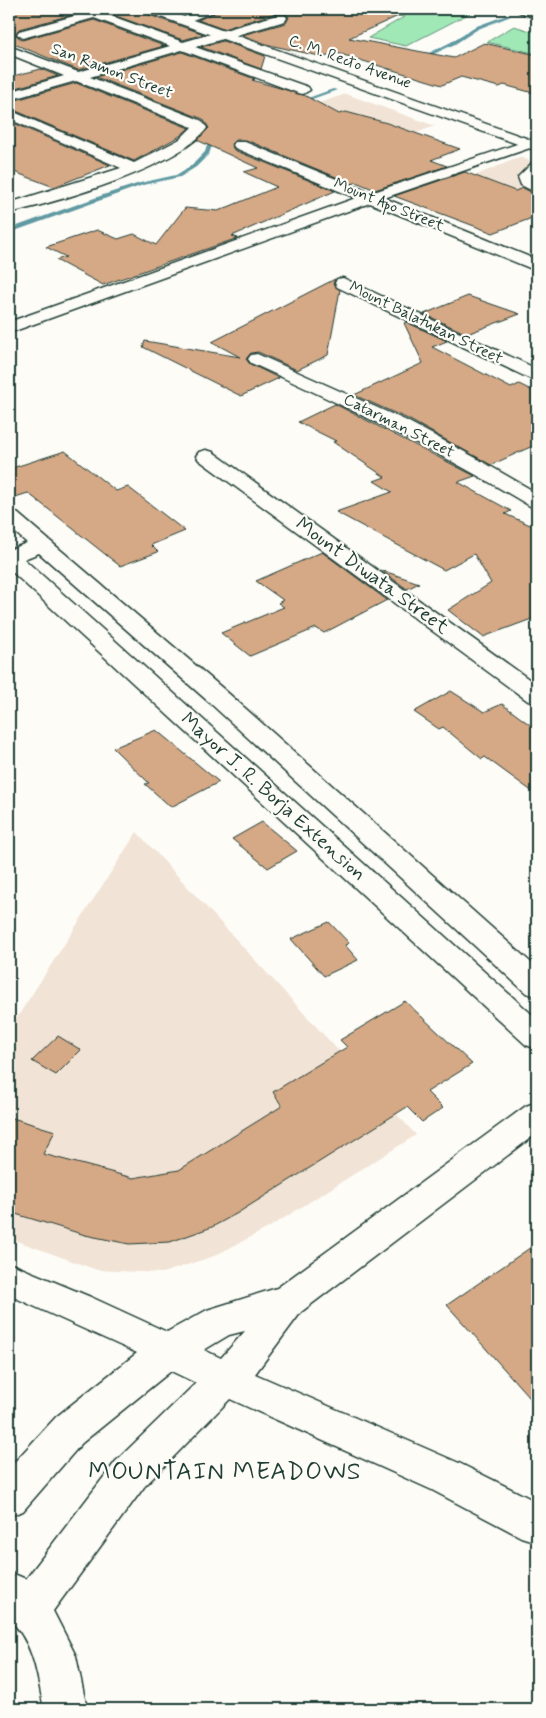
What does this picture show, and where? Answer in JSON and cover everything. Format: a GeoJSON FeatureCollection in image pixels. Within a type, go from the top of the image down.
{"type":"FeatureCollection","features":[{"type":"Feature","properties":{"kind":"main road"},"geometry":{"type":"LineString","coordinates":[[23,34],[113,9]]}},
{"type":"Feature","properties":{"kind":"main road","name":"C. M. Recto Avenue"},"geometry":{"type":"LineString","coordinates":[[151,9],[534,145]]}},
{"type":"Feature","properties":{"kind":"main road"},"geometry":{"type":"LineString","coordinates":[[182,20],[215,9]]}},
{"type":"Feature","properties":{"kind":"main road"},"geometry":{"type":"LineString","coordinates":[[519,9],[537,15]]}},
{"type":"Feature","properties":{"kind":"main road"},"geometry":{"type":"LineString","coordinates":[[94,14],[303,90]]}},
{"type":"Feature","properties":{"kind":"main road"},"geometry":{"type":"LineString","coordinates":[[9,96],[281,18]]}},
{"type":"Feature","properties":{"kind":"main road","name":"San Ramon Street"},"geometry":{"type":"LineString","coordinates":[[9,50],[188,120],[197,124],[200,128],[178,146],[135,169]]}},
{"type":"Feature","properties":{"kind":"main road"},"geometry":{"type":"LineString","coordinates":[[9,114],[135,169]]}},
{"type":"Feature","properties":{"kind":"main road","name":"Mount Apo Street"},"geometry":{"type":"LineString","coordinates":[[240,145],[537,266]]}},
{"type":"Feature","properties":{"kind":"main road"},"geometry":{"type":"LineString","coordinates":[[9,328],[45,317],[370,198],[534,145]]}},
{"type":"Feature","properties":{"kind":"main road"},"geometry":{"type":"LineString","coordinates":[[537,166],[525,177],[526,182],[537,188]]}},
{"type":"Feature","properties":{"kind":"main road"},"geometry":{"type":"LineString","coordinates":[[9,208],[135,169]]}},
{"type":"Feature","properties":{"kind":"main road"},"geometry":{"type":"LineString","coordinates":[[9,192],[29,201]]}},
{"type":"Feature","properties":{"kind":"main road","name":"Mount Balatukan Street"},"geometry":{"type":"LineString","coordinates":[[343,283],[537,376]]}},
{"type":"Feature","properties":{"kind":"main road"},"geometry":{"type":"LineString","coordinates":[[9,314],[45,317]]}},
{"type":"Feature","properties":{"kind":"main road","name":"Catarman Street"},"geometry":{"type":"LineString","coordinates":[[257,359],[374,412],[494,475],[537,502]]}},
{"type":"Feature","properties":{"kind":"main road","name":"Mount Diwata Street"},"geometry":{"type":"LineString","coordinates":[[206,456],[537,696]]}},
{"type":"Feature","properties":{"kind":"main road","name":"Mayor J. R. Borja Extension"},"geometry":{"type":"LineString","coordinates":[[9,516],[219,698],[537,985]]}},
{"type":"Feature","properties":{"kind":"main road"},"geometry":{"type":"LineString","coordinates":[[9,557],[42,545]]}},
{"type":"Feature","properties":{"kind":"main road","name":"Mayor J. R. Borja Extension"},"geometry":{"type":"LineString","coordinates":[[9,557],[537,1037]]}},
{"type":"Feature","properties":{"kind":"main road"},"geometry":{"type":"LineString","coordinates":[[185,716],[219,698]]}},
{"type":"Feature","properties":{"kind":"main road"},"geometry":{"type":"LineString","coordinates":[[65,1709],[55,1656],[19,1600],[130,1474],[224,1378],[247,1358],[288,1301],[537,1115]]}},
{"type":"Feature","properties":{"kind":"main road"},"geometry":{"type":"LineString","coordinates":[[9,1279],[169,1350],[224,1378],[491,1496],[535,1523]]}},
{"type":"Feature","properties":{"kind":"main road"},"geometry":{"type":"LineString","coordinates":[[9,1497],[70,1430],[169,1350],[220,1322],[288,1301]]}},
{"type":"Feature","properties":{"kind":"shaded area"},"geometry":{"type":"Polygon","coordinates":[[[346,94],[435,126],[358,154],[268,120],[346,94]]]}},
{"type":"Feature","properties":{"kind":"shaded area"},"geometry":{"type":"Polygon","coordinates":[[[520,157],[537,164],[537,219],[450,186],[520,157]]]}},
{"type":"Feature","properties":{"kind":"shaded area"},"geometry":{"type":"Polygon","coordinates":[[[137,832],[416,1135],[268,1228],[214,1256],[162,1273],[97,1270],[9,1238],[9,1030],[137,832]]]}},
{"type":"Feature","properties":{"kind":"green space"},"geometry":{"type":"Polygon","coordinates":[[[365,9],[461,9],[472,12],[406,46],[368,38],[404,17],[365,9]]]}},
{"type":"Feature","properties":{"kind":"green space"},"geometry":{"type":"Polygon","coordinates":[[[514,26],[537,33],[537,54],[487,42],[514,26]]]}},
{"type":"Feature","properties":{"kind":"building"},"geometry":{"type":"Polygon","coordinates":[[[9,9],[94,9],[19,29],[15,34],[22,40],[94,20],[164,46],[78,70],[9,42],[9,9]]]}},
{"type":"Feature","properties":{"kind":"building"},"geometry":{"type":"Polygon","coordinates":[[[120,9],[143,9],[146,14],[204,34],[183,40],[113,15],[118,13],[120,9]]]}},
{"type":"Feature","properties":{"kind":"building"},"geometry":{"type":"Polygon","coordinates":[[[223,9],[414,9],[349,38],[454,58],[484,43],[537,55],[537,94],[504,85],[499,87],[461,77],[442,85],[337,53],[324,57],[269,45],[242,35],[286,23],[289,17],[285,13],[276,13],[223,29],[198,20],[223,9]]]}},
{"type":"Feature","properties":{"kind":"building"},"geometry":{"type":"Polygon","coordinates":[[[223,41],[265,56],[261,69],[201,47],[223,41]]]}},
{"type":"Feature","properties":{"kind":"building"},"geometry":{"type":"Polygon","coordinates":[[[182,52],[255,79],[252,80],[304,95],[339,114],[346,112],[387,123],[460,149],[431,160],[447,166],[375,190],[356,182],[353,184],[246,140],[235,140],[231,144],[234,150],[335,191],[232,236],[238,238],[103,285],[56,260],[66,257],[46,247],[97,230],[118,239],[134,234],[156,245],[185,208],[218,211],[277,187],[244,172],[258,168],[197,140],[209,128],[203,119],[96,77],[182,52]]]}},
{"type":"Feature","properties":{"kind":"building"},"geometry":{"type":"Polygon","coordinates":[[[41,69],[58,76],[9,90],[9,77],[41,69]]]}},
{"type":"Feature","properties":{"kind":"building"},"geometry":{"type":"Polygon","coordinates":[[[76,83],[189,128],[180,136],[134,161],[9,108],[9,102],[76,83]]]}},
{"type":"Feature","properties":{"kind":"building"},"geometry":{"type":"Polygon","coordinates":[[[9,121],[110,165],[54,187],[9,170],[9,121]]]}},
{"type":"Feature","properties":{"kind":"building"},"geometry":{"type":"Polygon","coordinates":[[[465,172],[515,191],[523,188],[537,195],[537,216],[493,233],[394,196],[465,172]]]}},
{"type":"Feature","properties":{"kind":"building"},"geometry":{"type":"Polygon","coordinates":[[[335,279],[333,284],[340,290],[328,355],[297,370],[258,352],[251,353],[246,359],[250,364],[279,378],[241,396],[143,347],[145,341],[240,357],[212,342],[335,279]]]}},
{"type":"Feature","properties":{"kind":"building"},"geometry":{"type":"Polygon","coordinates":[[[468,296],[520,314],[467,334],[424,314],[468,296]]]}},
{"type":"Feature","properties":{"kind":"building"},"geometry":{"type":"Polygon","coordinates":[[[406,322],[447,341],[432,347],[511,388],[519,384],[537,393],[537,444],[491,465],[408,419],[354,395],[423,363],[404,323],[406,322]]]}},
{"type":"Feature","properties":{"kind":"building"},"geometry":{"type":"Polygon","coordinates":[[[335,404],[475,476],[458,482],[511,511],[505,514],[537,528],[537,617],[483,637],[448,610],[491,583],[474,554],[444,570],[336,512],[392,492],[374,481],[385,477],[333,442],[336,441],[298,422],[335,404]]]}},
{"type":"Feature","properties":{"kind":"building"},"geometry":{"type":"Polygon","coordinates":[[[65,451],[116,491],[128,487],[185,531],[151,545],[158,552],[120,566],[28,493],[9,499],[9,469],[65,451]]]}},
{"type":"Feature","properties":{"kind":"building"},"geometry":{"type":"Polygon","coordinates":[[[322,552],[387,600],[324,633],[316,628],[250,656],[221,633],[284,607],[278,603],[283,600],[256,581],[322,552]]]}},
{"type":"Feature","properties":{"kind":"building"},"geometry":{"type":"Polygon","coordinates":[[[381,570],[419,583],[407,589],[381,570]]]}},
{"type":"Feature","properties":{"kind":"building"},"geometry":{"type":"Polygon","coordinates":[[[451,691],[484,712],[502,704],[537,730],[537,795],[485,757],[482,759],[443,727],[439,729],[414,712],[451,691]]]}},
{"type":"Feature","properties":{"kind":"building"},"geometry":{"type":"Polygon","coordinates":[[[156,730],[219,782],[171,807],[145,784],[149,783],[113,748],[156,730]]]}},
{"type":"Feature","properties":{"kind":"building"},"geometry":{"type":"Polygon","coordinates":[[[262,822],[297,851],[268,868],[232,839],[262,822]]]}},
{"type":"Feature","properties":{"kind":"building"},"geometry":{"type":"Polygon","coordinates":[[[329,922],[349,943],[345,945],[358,960],[324,976],[291,939],[329,922]]]}},
{"type":"Feature","properties":{"kind":"building"},"geometry":{"type":"Polygon","coordinates":[[[405,1001],[472,1064],[427,1092],[443,1108],[422,1122],[407,1107],[236,1214],[212,1227],[170,1242],[129,1244],[85,1235],[9,1212],[9,1117],[55,1131],[43,1154],[133,1178],[179,1170],[282,1106],[273,1092],[347,1047],[340,1040],[405,1001]]]}},
{"type":"Feature","properties":{"kind":"building"},"geometry":{"type":"Polygon","coordinates":[[[58,1036],[81,1050],[56,1075],[32,1061],[58,1036]]]}},
{"type":"Feature","properties":{"kind":"building"},"geometry":{"type":"Polygon","coordinates":[[[537,1243],[537,1406],[447,1305],[537,1243]]]}},
{"type":"Feature","properties":{"kind":"waterway"},"geometry":{"type":"LineString","coordinates":[[419,59],[453,43],[476,28],[509,16]]}},
{"type":"Feature","properties":{"kind":"waterway"},"geometry":{"type":"LineString","coordinates":[[380,73],[403,65]]}},
{"type":"Feature","properties":{"kind":"waterway"},"geometry":{"type":"LineString","coordinates":[[299,102],[335,90]]}},
{"type":"Feature","properties":{"kind":"waterway"},"geometry":{"type":"LineString","coordinates":[[9,231],[105,196],[142,184],[178,176],[194,166],[207,153],[212,139],[217,135]]}},
{"type":"Feature","properties":{"kind":"district","name":"MOUNTAIN MEADOWS"},"geometry":{"type":"Point","coordinates":[225,1472]}}]}
